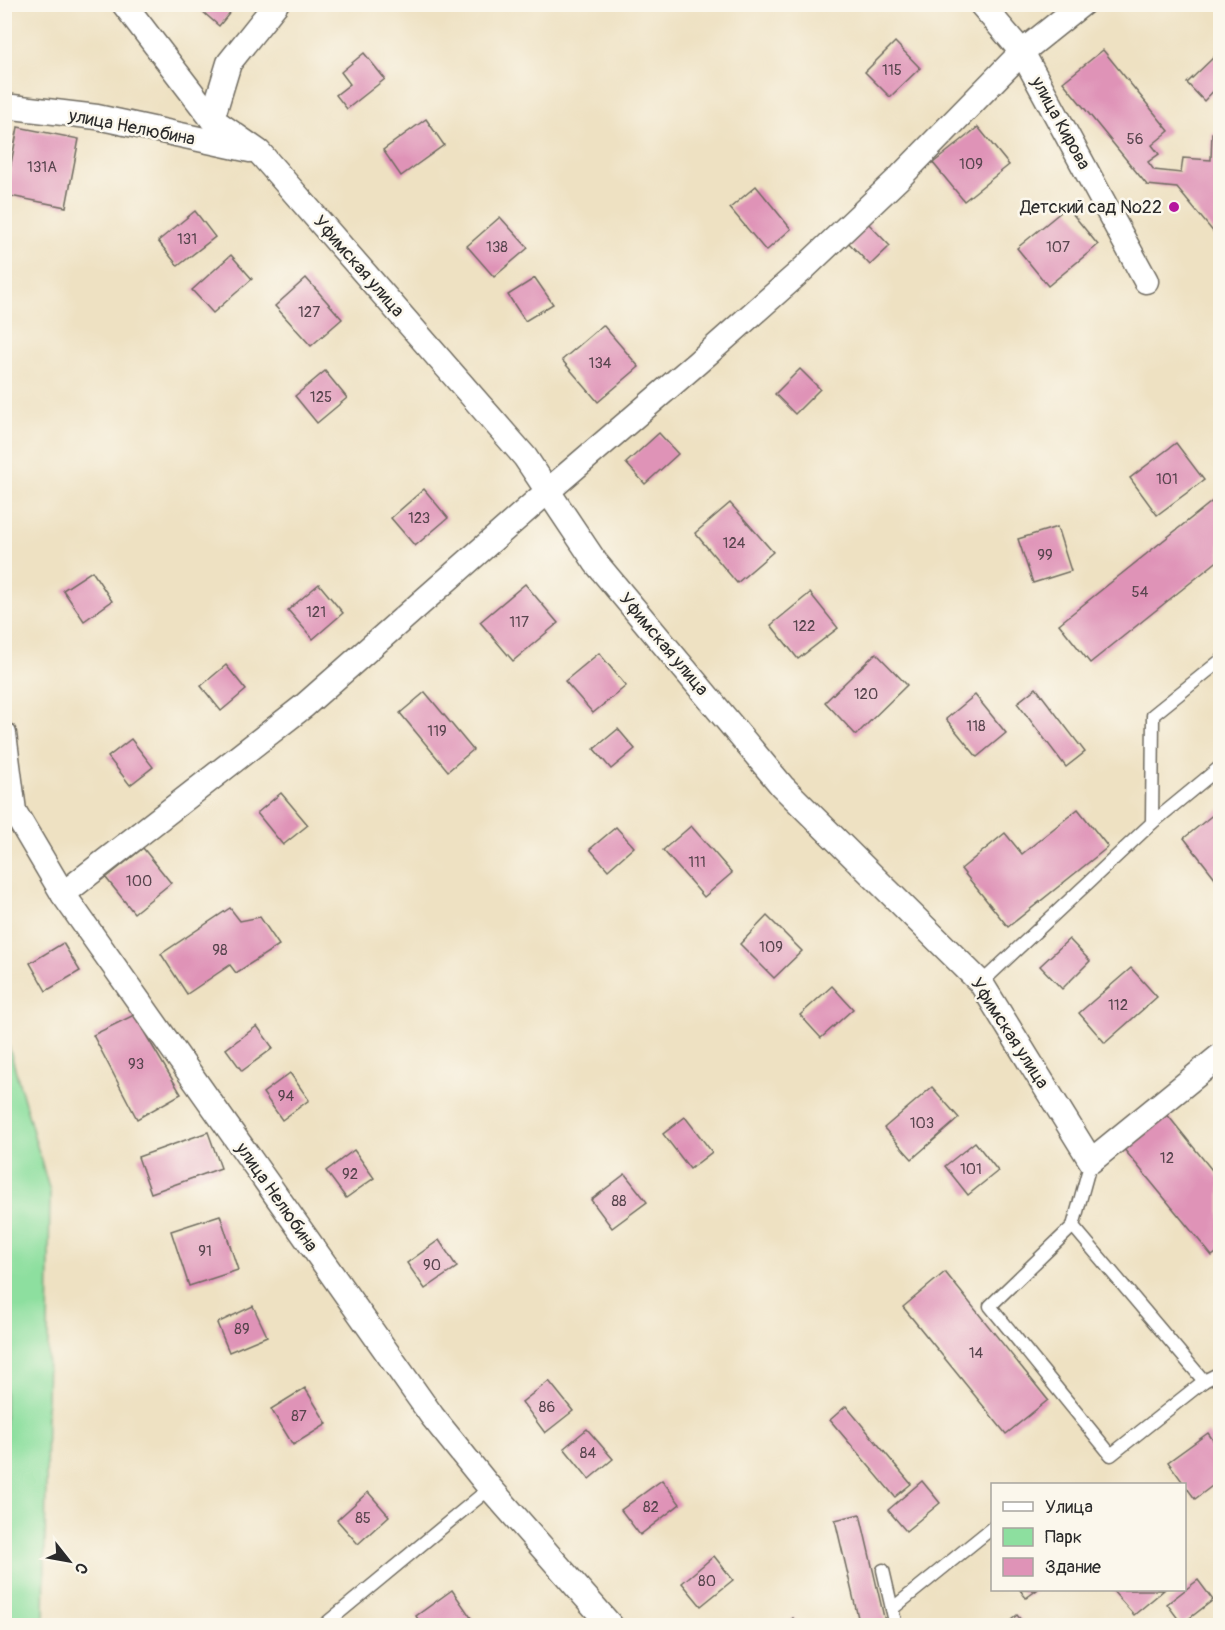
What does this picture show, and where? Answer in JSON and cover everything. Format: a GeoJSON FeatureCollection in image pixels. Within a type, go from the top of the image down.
{"type":"FeatureCollection","features":[{"type":"Feature","properties":{"kind":"street","name":"Уфимская улица"},"geometry":{"type":"LineString","coordinates":[[124,4],[212,119],[259,152],[525,457],[596,563],[782,786],[981,983],[1091,1161]]}},
{"type":"Feature","properties":{"kind":"street"},"geometry":{"type":"LineString","coordinates":[[212,119],[229,63],[276,4]]}},
{"type":"Feature","properties":{"kind":"street","name":"улица Кирова"},"geometry":{"type":"LineString","coordinates":[[981,4],[1022,52],[1146,281]]}},
{"type":"Feature","properties":{"kind":"street"},"geometry":{"type":"LineString","coordinates":[[63,894],[304,706],[549,490],[698,363],[801,271],[901,176],[1022,52],[1082,4]]}},
{"type":"Feature","properties":{"kind":"street","name":"улица Нелюбина"},"geometry":{"type":"LineString","coordinates":[[4,106],[97,117],[259,152]]}},
{"type":"Feature","properties":{"kind":"street","name":"улица Нелюбина"},"geometry":{"type":"LineString","coordinates":[[4,734],[14,811],[63,894],[432,1416],[490,1488],[611,1626]]}},
{"type":"Feature","properties":{"kind":"street"},"geometry":{"type":"LineString","coordinates":[[1091,1161],[1221,1056]]}},
{"type":"Feature","properties":{"kind":"lane"},"geometry":{"type":"LineString","coordinates":[[1152,823],[1153,715],[1221,661]]}},
{"type":"Feature","properties":{"kind":"lane"},"geometry":{"type":"LineString","coordinates":[[981,983],[1152,823],[1221,767]]}},
{"type":"Feature","properties":{"kind":"lane"},"geometry":{"type":"LineString","coordinates":[[1091,1161],[1073,1226],[990,1306],[1111,1455],[1204,1381],[1221,1373]]}},
{"type":"Feature","properties":{"kind":"lane"},"geometry":{"type":"LineString","coordinates":[[1073,1226],[1204,1381]]}},
{"type":"Feature","properties":{"kind":"lane"},"geometry":{"type":"LineString","coordinates":[[323,1626],[490,1488]]}},
{"type":"Feature","properties":{"kind":"lane"},"geometry":{"type":"LineString","coordinates":[[892,1609],[991,1530]]}},
{"type":"Feature","properties":{"kind":"lane"},"geometry":{"type":"LineString","coordinates":[[883,1570],[896,1626]]}},
{"type":"Feature","properties":{"kind":"green space"},"geometry":{"type":"Polygon","coordinates":[[[5,1033],[50,1192],[44,1625],[5,1625],[5,1033]]]}},
{"type":"Feature","properties":{"kind":"building"},"geometry":{"type":"Polygon","coordinates":[[[194,4],[237,4],[219,26],[194,4]]]}},
{"type":"Feature","properties":{"kind":"building"},"geometry":{"type":"Polygon","coordinates":[[[895,42],[920,68],[890,97],[865,72],[895,42]]]}},
{"type":"Feature","properties":{"kind":"building"},"geometry":{"type":"Polygon","coordinates":[[[1103,50],[1169,131],[1152,145],[1159,154],[1148,162],[1154,170],[1181,173],[1183,158],[1211,160],[1212,133],[1220,133],[1220,240],[1177,188],[1147,185],[1063,82],[1103,50]]]}},
{"type":"Feature","properties":{"kind":"building"},"geometry":{"type":"Polygon","coordinates":[[[364,53],[385,79],[347,109],[336,95],[350,84],[341,72],[364,53]]]}},
{"type":"Feature","properties":{"kind":"building"},"geometry":{"type":"Polygon","coordinates":[[[1215,56],[1220,61],[1220,84],[1204,101],[1187,83],[1215,56]]]}},
{"type":"Feature","properties":{"kind":"building"},"geometry":{"type":"Polygon","coordinates":[[[426,119],[444,145],[401,176],[383,150],[426,119]]]}},
{"type":"Feature","properties":{"kind":"building"},"geometry":{"type":"Polygon","coordinates":[[[18,127],[79,139],[66,207],[5,195],[18,127]]]}},
{"type":"Feature","properties":{"kind":"building"},"geometry":{"type":"Polygon","coordinates":[[[978,127],[1009,165],[964,201],[933,163],[978,127]]]}},
{"type":"Feature","properties":{"kind":"building"},"geometry":{"type":"Polygon","coordinates":[[[756,186],[791,229],[766,251],[730,208],[756,186]]]}},
{"type":"Feature","properties":{"kind":"building"},"geometry":{"type":"Polygon","coordinates":[[[1067,207],[1098,245],[1048,286],[1017,248],[1067,207]]]}},
{"type":"Feature","properties":{"kind":"building"},"geometry":{"type":"Polygon","coordinates":[[[195,211],[215,237],[178,266],[158,241],[195,211]]]}},
{"type":"Feature","properties":{"kind":"building"},"geometry":{"type":"Polygon","coordinates":[[[500,217],[528,248],[494,277],[467,246],[500,217]]]}},
{"type":"Feature","properties":{"kind":"building"},"geometry":{"type":"Polygon","coordinates":[[[864,219],[890,246],[870,265],[844,238],[864,219]]]}},
{"type":"Feature","properties":{"kind":"building"},"geometry":{"type":"Polygon","coordinates":[[[231,255],[252,279],[213,313],[192,290],[231,255]]]}},
{"type":"Feature","properties":{"kind":"building"},"geometry":{"type":"Polygon","coordinates":[[[306,278],[342,319],[311,346],[275,306],[306,278]]]}},
{"type":"Feature","properties":{"kind":"building"},"geometry":{"type":"Polygon","coordinates":[[[535,278],[553,304],[525,321],[508,295],[535,278]]]}},
{"type":"Feature","properties":{"kind":"building"},"geometry":{"type":"Polygon","coordinates":[[[603,325],[639,367],[598,402],[562,360],[603,325]]]}},
{"type":"Feature","properties":{"kind":"building"},"geometry":{"type":"Polygon","coordinates":[[[800,369],[820,389],[795,414],[775,394],[800,369]]]}},
{"type":"Feature","properties":{"kind":"building"},"geometry":{"type":"Polygon","coordinates":[[[325,371],[347,398],[317,423],[295,396],[325,371]]]}},
{"type":"Feature","properties":{"kind":"building"},"geometry":{"type":"Polygon","coordinates":[[[659,433],[678,454],[645,484],[626,463],[659,433]]]}},
{"type":"Feature","properties":{"kind":"building"},"geometry":{"type":"Polygon","coordinates":[[[1176,443],[1204,480],[1157,515],[1130,478],[1176,443]]]}},
{"type":"Feature","properties":{"kind":"building"},"geometry":{"type":"Polygon","coordinates":[[[424,489],[448,518],[415,546],[391,518],[424,489]]]}},
{"type":"Feature","properties":{"kind":"building"},"geometry":{"type":"Polygon","coordinates":[[[1220,495],[1220,559],[1090,663],[1059,624],[1220,495]]]}},
{"type":"Feature","properties":{"kind":"building"},"geometry":{"type":"Polygon","coordinates":[[[730,503],[773,552],[737,583],[695,533],[730,503]]]}},
{"type":"Feature","properties":{"kind":"building"},"geometry":{"type":"Polygon","coordinates":[[[1057,527],[1071,571],[1033,583],[1018,539],[1057,527]]]}},
{"type":"Feature","properties":{"kind":"building"},"geometry":{"type":"Polygon","coordinates":[[[92,571],[112,601],[84,621],[63,590],[92,571]]]}},
{"type":"Feature","properties":{"kind":"building"},"geometry":{"type":"Polygon","coordinates":[[[319,584],[343,613],[313,639],[288,610],[319,584]]]}},
{"type":"Feature","properties":{"kind":"building"},"geometry":{"type":"Polygon","coordinates":[[[525,584],[558,623],[513,661],[480,622],[525,584]]]}},
{"type":"Feature","properties":{"kind":"building"},"geometry":{"type":"Polygon","coordinates":[[[810,593],[838,628],[798,659],[771,625],[810,593]]]}},
{"type":"Feature","properties":{"kind":"building"},"geometry":{"type":"Polygon","coordinates":[[[599,653],[626,686],[593,713],[565,681],[599,653]]]}},
{"type":"Feature","properties":{"kind":"building"},"geometry":{"type":"Polygon","coordinates":[[[876,653],[907,685],[856,735],[825,702],[876,653]]]}},
{"type":"Feature","properties":{"kind":"building"},"geometry":{"type":"Polygon","coordinates":[[[226,665],[246,690],[221,711],[201,686],[226,665]]]}},
{"type":"Feature","properties":{"kind":"building"},"geometry":{"type":"Polygon","coordinates":[[[1036,688],[1085,752],[1066,767],[1017,703],[1036,688]]]}},
{"type":"Feature","properties":{"kind":"building"},"geometry":{"type":"Polygon","coordinates":[[[425,692],[473,750],[448,771],[400,713],[425,692]]]}},
{"type":"Feature","properties":{"kind":"building"},"geometry":{"type":"Polygon","coordinates":[[[975,695],[1006,733],[977,757],[946,719],[975,695]]]}},
{"type":"Feature","properties":{"kind":"building"},"geometry":{"type":"Polygon","coordinates":[[[618,729],[635,749],[611,769],[594,749],[618,729]]]}},
{"type":"Feature","properties":{"kind":"building"},"geometry":{"type":"Polygon","coordinates":[[[131,739],[153,767],[130,785],[108,757],[131,739]]]}},
{"type":"Feature","properties":{"kind":"building"},"geometry":{"type":"Polygon","coordinates":[[[281,793],[308,825],[283,845],[257,813],[281,793]]]}},
{"type":"Feature","properties":{"kind":"building"},"geometry":{"type":"Polygon","coordinates":[[[1078,809],[1108,847],[1008,927],[961,869],[1005,833],[1022,854],[1078,809]]]}},
{"type":"Feature","properties":{"kind":"building"},"geometry":{"type":"Polygon","coordinates":[[[1220,809],[1220,875],[1216,879],[1184,838],[1220,809]]]}},
{"type":"Feature","properties":{"kind":"building"},"geometry":{"type":"Polygon","coordinates":[[[691,826],[732,873],[704,897],[663,850],[691,826]]]}},
{"type":"Feature","properties":{"kind":"building"},"geometry":{"type":"Polygon","coordinates":[[[616,827],[634,847],[608,870],[590,849],[616,827]]]}},
{"type":"Feature","properties":{"kind":"building"},"geometry":{"type":"Polygon","coordinates":[[[143,848],[171,883],[134,913],[106,878],[143,848]]]}},
{"type":"Feature","properties":{"kind":"building"},"geometry":{"type":"Polygon","coordinates":[[[230,908],[240,921],[260,917],[279,945],[236,973],[230,965],[187,994],[161,954],[230,908]]]}},
{"type":"Feature","properties":{"kind":"building"},"geometry":{"type":"Polygon","coordinates":[[[767,916],[802,951],[774,978],[740,944],[767,916]]]}},
{"type":"Feature","properties":{"kind":"building"},"geometry":{"type":"Polygon","coordinates":[[[1069,939],[1090,961],[1062,989],[1040,966],[1069,939]]]}},
{"type":"Feature","properties":{"kind":"building"},"geometry":{"type":"Polygon","coordinates":[[[63,943],[80,971],[46,991],[30,963],[63,943]]]}},
{"type":"Feature","properties":{"kind":"building"},"geometry":{"type":"Polygon","coordinates":[[[1131,968],[1157,997],[1105,1043],[1079,1013],[1131,968]]]}},
{"type":"Feature","properties":{"kind":"building"},"geometry":{"type":"Polygon","coordinates":[[[832,986],[853,1009],[821,1038],[800,1015],[832,986]]]}},
{"type":"Feature","properties":{"kind":"building"},"geometry":{"type":"Polygon","coordinates":[[[134,1015],[181,1094],[137,1119],[93,1035],[134,1015]]]}},
{"type":"Feature","properties":{"kind":"building"},"geometry":{"type":"Polygon","coordinates":[[[257,1026],[273,1048],[242,1071],[226,1049],[257,1026]]]}},
{"type":"Feature","properties":{"kind":"building"},"geometry":{"type":"Polygon","coordinates":[[[290,1073],[309,1100],[282,1120],[263,1093],[290,1073]]]}},
{"type":"Feature","properties":{"kind":"building"},"geometry":{"type":"Polygon","coordinates":[[[932,1087],[959,1118],[912,1159],[884,1128],[932,1087]]]}},
{"type":"Feature","properties":{"kind":"building"},"geometry":{"type":"Polygon","coordinates":[[[1157,1102],[1220,1180],[1220,1250],[1212,1256],[1114,1137],[1157,1102]]]}},
{"type":"Feature","properties":{"kind":"building"},"geometry":{"type":"Polygon","coordinates":[[[685,1117],[712,1152],[690,1169],[663,1134],[685,1117]]]}},
{"type":"Feature","properties":{"kind":"building"},"geometry":{"type":"Polygon","coordinates":[[[208,1132],[221,1168],[151,1193],[138,1157],[208,1132]]]}},
{"type":"Feature","properties":{"kind":"building"},"geometry":{"type":"Polygon","coordinates":[[[975,1142],[998,1171],[968,1195],[945,1166],[975,1142]]]}},
{"type":"Feature","properties":{"kind":"building"},"geometry":{"type":"Polygon","coordinates":[[[354,1150],[374,1178],[346,1198],[326,1171],[354,1150]]]}},
{"type":"Feature","properties":{"kind":"building"},"geometry":{"type":"Polygon","coordinates":[[[625,1174],[647,1202],[612,1228],[591,1200],[625,1174]]]}},
{"type":"Feature","properties":{"kind":"building"},"geometry":{"type":"Polygon","coordinates":[[[220,1215],[238,1270],[189,1286],[171,1231],[220,1215]]]}},
{"type":"Feature","properties":{"kind":"building"},"geometry":{"type":"Polygon","coordinates":[[[439,1240],[457,1267],[425,1289],[407,1263],[439,1240]]]}},
{"type":"Feature","properties":{"kind":"building"},"geometry":{"type":"Polygon","coordinates":[[[945,1272],[1048,1400],[1006,1434],[903,1307],[945,1272]]]}},
{"type":"Feature","properties":{"kind":"building"},"geometry":{"type":"Polygon","coordinates":[[[253,1306],[267,1336],[229,1352],[217,1323],[253,1306]]]}},
{"type":"Feature","properties":{"kind":"building"},"geometry":{"type":"Polygon","coordinates":[[[549,1381],[573,1411],[545,1433],[522,1402],[549,1381]]]}},
{"type":"Feature","properties":{"kind":"building"},"geometry":{"type":"Polygon","coordinates":[[[305,1388],[327,1424],[293,1445],[271,1409],[305,1388]]]}},
{"type":"Feature","properties":{"kind":"building"},"geometry":{"type":"Polygon","coordinates":[[[846,1406],[911,1484],[895,1497],[830,1420],[846,1406]]]}},
{"type":"Feature","properties":{"kind":"building"},"geometry":{"type":"Polygon","coordinates":[[[587,1429],[613,1459],[589,1479],[564,1448],[587,1429]]]}},
{"type":"Feature","properties":{"kind":"building"},"geometry":{"type":"Polygon","coordinates":[[[1208,1433],[1220,1450],[1220,1480],[1195,1499],[1186,1483],[1183,1483],[1168,1462],[1208,1433]]]}},
{"type":"Feature","properties":{"kind":"building"},"geometry":{"type":"Polygon","coordinates":[[[662,1480],[680,1504],[640,1535],[621,1510],[662,1480]]]}},
{"type":"Feature","properties":{"kind":"building"},"geometry":{"type":"Polygon","coordinates":[[[922,1481],[940,1503],[906,1531],[888,1510],[922,1481]]]}},
{"type":"Feature","properties":{"kind":"building"},"geometry":{"type":"Polygon","coordinates":[[[368,1492],[389,1516],[358,1544],[337,1520],[368,1492]]]}},
{"type":"Feature","properties":{"kind":"building"},"geometry":{"type":"Polygon","coordinates":[[[860,1514],[886,1626],[860,1626],[835,1520],[860,1514]]]}},
{"type":"Feature","properties":{"kind":"building"},"geometry":{"type":"Polygon","coordinates":[[[714,1556],[733,1580],[701,1606],[682,1583],[714,1556]]]}},
{"type":"Feature","properties":{"kind":"building"},"geometry":{"type":"Polygon","coordinates":[[[1198,1580],[1213,1600],[1182,1624],[1167,1604],[1198,1580]]]}},
{"type":"Feature","properties":{"kind":"building"},"geometry":{"type":"Polygon","coordinates":[[[452,1590],[474,1622],[469,1626],[422,1626],[416,1616],[452,1590]]]}},
{"type":"Feature","properties":{"kind":"building"},"geometry":{"type":"Polygon","coordinates":[[[1021,1591],[1036,1591],[1026,1598],[1021,1591]]]}},
{"type":"Feature","properties":{"kind":"building"},"geometry":{"type":"Polygon","coordinates":[[[1113,1591],[1163,1591],[1134,1615],[1113,1591]]]}},
{"type":"Feature","properties":{"kind":"building"},"geometry":{"type":"Polygon","coordinates":[[[1017,1615],[1026,1626],[1004,1626],[1017,1615]]]}},
{"type":"Feature","properties":{"kind":"building"},"geometry":{"type":"Polygon","coordinates":[[[793,1618],[799,1626],[785,1626],[793,1618]]]}},
{"type":"Feature","properties":{"kind":"place","name":"Детский сад №22"},"geometry":{"type":"Point","coordinates":[1174,207]}}]}
